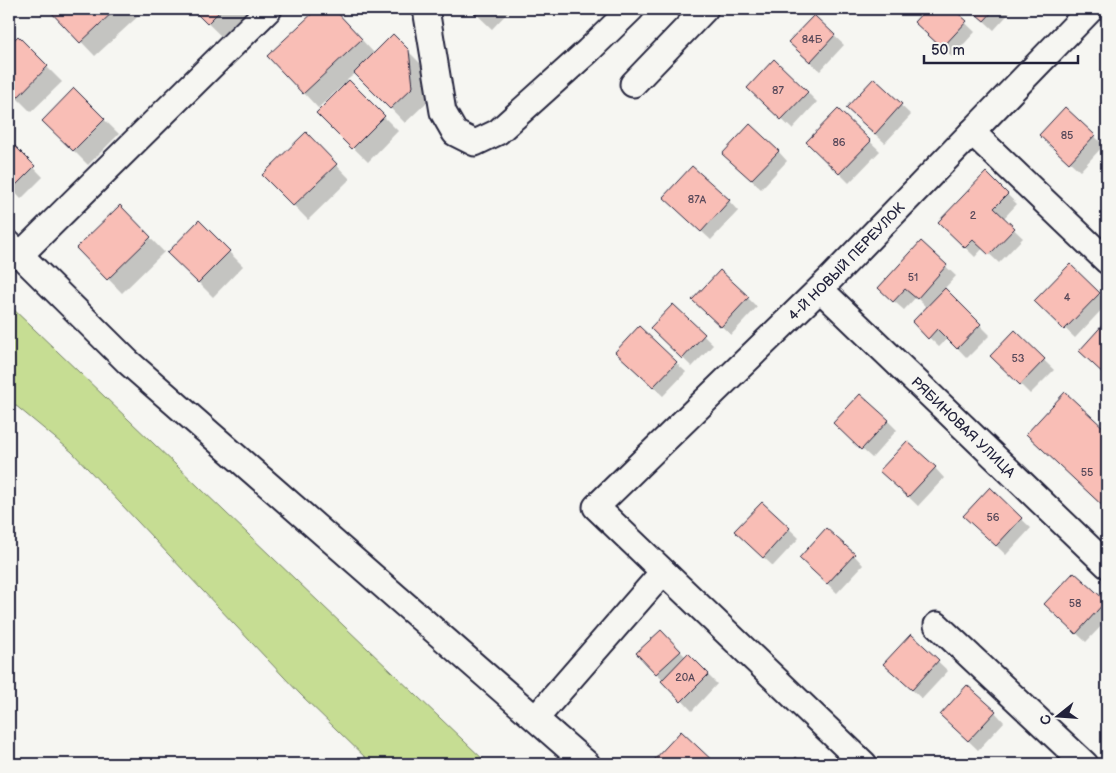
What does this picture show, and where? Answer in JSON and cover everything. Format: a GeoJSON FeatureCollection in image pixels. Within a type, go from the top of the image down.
{"type":"FeatureCollection","features":[{"type":"Feature","properties":{"kind":"street"},"geometry":{"type":"LineString","coordinates":[[269,9],[14,250],[128,362],[587,764]]}},
{"type":"Feature","properties":{"kind":"street"},"geometry":{"type":"LineString","coordinates":[[426,9],[443,112],[454,134],[475,143],[498,132],[588,51],[631,9]]}},
{"type":"Feature","properties":{"kind":"street"},"geometry":{"type":"LineString","coordinates":[[633,84],[705,9]]}},
{"type":"Feature","properties":{"kind":"street","name":"4-Й НОВЫЙ ПЕРЕУЛОК"},"geometry":{"type":"LineString","coordinates":[[663,572],[596,507],[820,288],[1091,9]]}},
{"type":"Feature","properties":{"kind":"street"},"geometry":{"type":"LineString","coordinates":[[972,132],[1107,261]]}},
{"type":"Feature","properties":{"kind":"street","name":"РЯБИНОВАЯ УЛИЦА"},"geometry":{"type":"LineString","coordinates":[[820,288],[1107,566]]}},
{"type":"Feature","properties":{"kind":"street"},"geometry":{"type":"LineString","coordinates":[[536,718],[663,572],[864,764]]}},
{"type":"Feature","properties":{"kind":"street"},"geometry":{"type":"LineString","coordinates":[[937,625],[1085,764]]}},
{"type":"Feature","properties":{"kind":"green space"},"geometry":{"type":"Polygon","coordinates":[[[9,305],[488,764],[372,764],[300,694],[72,452],[9,400],[9,305]]]}},
{"type":"Feature","properties":{"kind":"building"},"geometry":{"type":"Polygon","coordinates":[[[48,9],[116,9],[80,43],[48,9]]]}},
{"type":"Feature","properties":{"kind":"building"},"geometry":{"type":"Polygon","coordinates":[[[192,9],[222,9],[207,24],[192,9]]]}},
{"type":"Feature","properties":{"kind":"building"},"geometry":{"type":"Polygon","coordinates":[[[317,9],[334,9],[362,39],[303,94],[267,56],[317,9]]]}},
{"type":"Feature","properties":{"kind":"building"},"geometry":{"type":"Polygon","coordinates":[[[470,9],[483,9],[476,15],[470,9]]]}},
{"type":"Feature","properties":{"kind":"building"},"geometry":{"type":"Polygon","coordinates":[[[926,9],[953,9],[967,21],[942,48],[914,22],[926,9]]]}},
{"type":"Feature","properties":{"kind":"building"},"geometry":{"type":"Polygon","coordinates":[[[970,9],[995,9],[984,21],[970,9]]]}},
{"type":"Feature","properties":{"kind":"building"},"geometry":{"type":"Polygon","coordinates":[[[814,15],[835,35],[810,62],[788,42],[814,15]]]}},
{"type":"Feature","properties":{"kind":"building"},"geometry":{"type":"Polygon","coordinates":[[[393,34],[409,50],[413,87],[390,109],[354,73],[393,34]]]}},
{"type":"Feature","properties":{"kind":"building"},"geometry":{"type":"Polygon","coordinates":[[[18,36],[48,66],[16,99],[9,92],[9,45],[18,36]]]}},
{"type":"Feature","properties":{"kind":"building"},"geometry":{"type":"Polygon","coordinates":[[[774,59],[808,92],[781,120],[747,88],[774,59]]]}},
{"type":"Feature","properties":{"kind":"building"},"geometry":{"type":"Polygon","coordinates":[[[874,78],[902,104],[875,134],[846,108],[874,78]]]}},
{"type":"Feature","properties":{"kind":"building"},"geometry":{"type":"Polygon","coordinates":[[[349,80],[385,116],[352,149],[316,113],[349,80]]]}},
{"type":"Feature","properties":{"kind":"building"},"geometry":{"type":"Polygon","coordinates":[[[74,88],[105,119],[73,151],[42,121],[74,88]]]}},
{"type":"Feature","properties":{"kind":"building"},"geometry":{"type":"Polygon","coordinates":[[[1107,96],[1107,112],[1100,105],[1107,96]]]}},
{"type":"Feature","properties":{"kind":"building"},"geometry":{"type":"Polygon","coordinates":[[[1065,107],[1095,135],[1069,163],[1039,135],[1065,107]]]}},
{"type":"Feature","properties":{"kind":"building"},"geometry":{"type":"Polygon","coordinates":[[[838,109],[871,141],[839,174],[806,142],[838,109]]]}},
{"type":"Feature","properties":{"kind":"building"},"geometry":{"type":"Polygon","coordinates":[[[750,124],[779,151],[751,180],[722,154],[750,124]]]}},
{"type":"Feature","properties":{"kind":"building"},"geometry":{"type":"Polygon","coordinates":[[[306,132],[337,164],[293,206],[262,175],[306,132]]]}},
{"type":"Feature","properties":{"kind":"building"},"geometry":{"type":"Polygon","coordinates":[[[9,140],[35,166],[11,190],[9,188],[9,140]]]}},
{"type":"Feature","properties":{"kind":"building"},"geometry":{"type":"Polygon","coordinates":[[[692,166],[730,200],[701,232],[663,197],[692,166]]]}},
{"type":"Feature","properties":{"kind":"building"},"geometry":{"type":"Polygon","coordinates":[[[986,172],[1008,194],[994,208],[1015,228],[989,255],[973,240],[965,248],[938,222],[986,172]]]}},
{"type":"Feature","properties":{"kind":"building"},"geometry":{"type":"Polygon","coordinates":[[[120,205],[151,237],[107,280],[76,248],[120,205]]]}},
{"type":"Feature","properties":{"kind":"building"},"geometry":{"type":"Polygon","coordinates":[[[199,220],[230,251],[198,283],[167,253],[199,220]]]}},
{"type":"Feature","properties":{"kind":"building"},"geometry":{"type":"Polygon","coordinates":[[[921,241],[947,265],[917,299],[905,289],[893,302],[878,288],[921,241]]]}},
{"type":"Feature","properties":{"kind":"building"},"geometry":{"type":"Polygon","coordinates":[[[1070,264],[1100,293],[1064,330],[1034,301],[1070,264]]]}},
{"type":"Feature","properties":{"kind":"building"},"geometry":{"type":"Polygon","coordinates":[[[720,270],[749,297],[721,327],[692,300],[720,270]]]}},
{"type":"Feature","properties":{"kind":"building"},"geometry":{"type":"Polygon","coordinates":[[[945,288],[981,324],[957,349],[937,329],[928,339],[912,322],[945,288]]]}},
{"type":"Feature","properties":{"kind":"building"},"geometry":{"type":"Polygon","coordinates":[[[673,304],[705,334],[682,359],[650,328],[673,304]]]}},
{"type":"Feature","properties":{"kind":"building"},"geometry":{"type":"Polygon","coordinates":[[[1107,320],[1107,377],[1079,351],[1107,320]]]}},
{"type":"Feature","properties":{"kind":"building"},"geometry":{"type":"Polygon","coordinates":[[[639,326],[677,362],[653,387],[615,352],[639,326]]]}},
{"type":"Feature","properties":{"kind":"building"},"geometry":{"type":"Polygon","coordinates":[[[1015,330],[1045,359],[1020,385],[990,356],[1015,330]]]}},
{"type":"Feature","properties":{"kind":"building"},"geometry":{"type":"Polygon","coordinates":[[[1065,392],[1107,431],[1107,510],[1026,434],[1065,392]]]}},
{"type":"Feature","properties":{"kind":"building"},"geometry":{"type":"Polygon","coordinates":[[[860,394],[889,420],[861,450],[833,423],[860,394]]]}},
{"type":"Feature","properties":{"kind":"building"},"geometry":{"type":"Polygon","coordinates":[[[907,441],[936,467],[908,497],[879,471],[907,441]]]}},
{"type":"Feature","properties":{"kind":"building"},"geometry":{"type":"Polygon","coordinates":[[[990,487],[1022,518],[996,546],[963,516],[990,487]]]}},
{"type":"Feature","properties":{"kind":"building"},"geometry":{"type":"Polygon","coordinates":[[[762,502],[790,528],[763,558],[734,531],[762,502]]]}},
{"type":"Feature","properties":{"kind":"building"},"geometry":{"type":"Polygon","coordinates":[[[826,528],[855,554],[827,584],[799,558],[826,528]]]}},
{"type":"Feature","properties":{"kind":"building"},"geometry":{"type":"Polygon","coordinates":[[[1074,572],[1106,601],[1076,634],[1044,604],[1074,572]]]}},
{"type":"Feature","properties":{"kind":"building"},"geometry":{"type":"Polygon","coordinates":[[[661,630],[681,651],[656,674],[636,653],[661,630]]]}},
{"type":"Feature","properties":{"kind":"building"},"geometry":{"type":"Polygon","coordinates":[[[911,634],[939,660],[912,690],[883,664],[911,634]]]}},
{"type":"Feature","properties":{"kind":"building"},"geometry":{"type":"Polygon","coordinates":[[[688,653],[709,674],[681,702],[661,681],[688,653]]]}},
{"type":"Feature","properties":{"kind":"building"},"geometry":{"type":"Polygon","coordinates":[[[967,685],[996,711],[968,741],[940,715],[967,685]]]}},
{"type":"Feature","properties":{"kind":"building"},"geometry":{"type":"Polygon","coordinates":[[[681,731],[716,764],[658,764],[654,760],[681,731]]]}},
{"type":"Feature","properties":{"kind":"building"},"geometry":{"type":"Polygon","coordinates":[[[796,757],[804,764],[789,764],[796,757]]]}}]}
